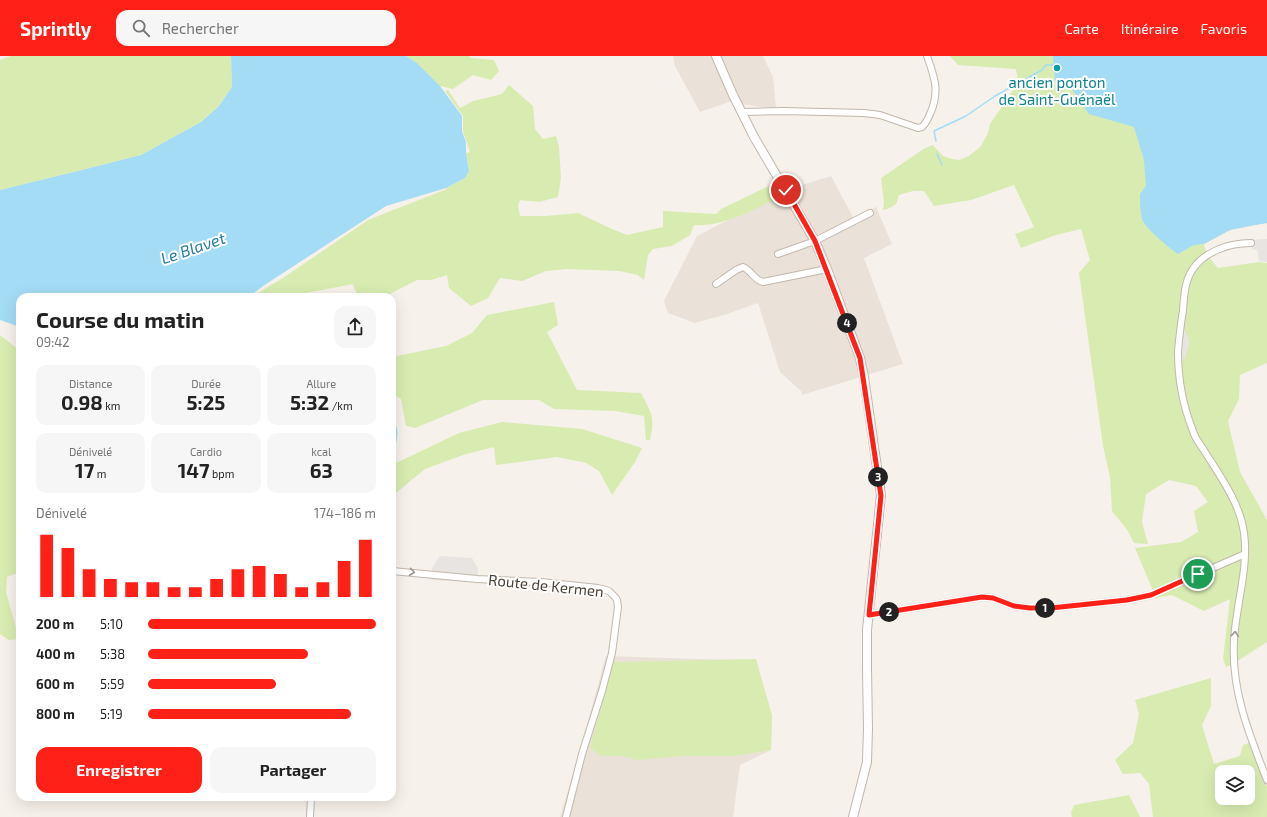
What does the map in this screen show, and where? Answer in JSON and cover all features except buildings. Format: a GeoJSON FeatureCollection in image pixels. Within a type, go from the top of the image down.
{"type":"FeatureCollection","features":[{"type":"Feature","properties":{"kind":"street"},"geometry":{"type":"LineString","coordinates":[[716,56],[754,137],[815,241],[860,358],[881,496],[869,615],[867,667],[868,729],[866,762],[853,817]]}},
{"type":"Feature","properties":{"kind":"street"},"geometry":{"type":"LineString","coordinates":[[741,112],[783,111],[864,113],[880,115],[918,128],[922,127],[925,125],[930,115],[936,96],[935,80],[927,56]]}},
{"type":"Feature","properties":{"kind":"street"},"geometry":{"type":"LineString","coordinates":[[778,254],[815,241],[870,213]]}},
{"type":"Feature","properties":{"kind":"street"},"geometry":{"type":"LineString","coordinates":[[1251,244],[1240,243],[1224,247],[1203,258],[1191,272],[1185,293],[1178,350],[1185,412],[1193,434],[1231,494],[1244,531],[1244,570],[1237,608],[1234,640],[1234,672],[1242,713],[1267,780]]}},
{"type":"Feature","properties":{"kind":"street"},"geometry":{"type":"LineString","coordinates":[[716,284],[743,267],[747,269],[758,281],[763,282],[827,269]]}},
{"type":"Feature","properties":{"kind":"street"},"geometry":{"type":"LineString","coordinates":[[869,615],[982,597],[993,598],[1014,606],[1030,608],[1051,608],[1127,600],[1151,595],[1245,554]]}},
{"type":"Feature","properties":{"kind":"street","name":"Route de Kermen"},"geometry":{"type":"LineString","coordinates":[[396,570],[477,579],[541,582],[598,588],[609,591],[615,597],[618,607],[612,653],[602,691],[582,754],[566,817]]}},
{"type":"Feature","properties":{"kind":"street"},"geometry":{"type":"LineString","coordinates":[[310,817],[311,801]]}},
{"type":"Feature","properties":{"kind":"shaded area"},"geometry":{"type":"Polygon","coordinates":[[[673,56],[763,56],[773,77],[776,109],[740,104],[732,101],[700,112],[675,66],[673,56]]]}},
{"type":"Feature","properties":{"kind":"shaded area"},"geometry":{"type":"Polygon","coordinates":[[[831,176],[854,219],[876,207],[892,244],[864,258],[903,364],[802,395],[801,391],[780,372],[758,303],[695,323],[668,313],[664,301],[697,236],[786,190],[831,176]]]}},
{"type":"Feature","properties":{"kind":"shaded area"},"geometry":{"type":"Polygon","coordinates":[[[1267,239],[1267,262],[1259,261],[1257,250],[1252,249],[1251,240],[1267,239]]]}},
{"type":"Feature","properties":{"kind":"shaded area"},"geometry":{"type":"Polygon","coordinates":[[[1182,329],[1189,339],[1189,345],[1185,358],[1180,361],[1182,329]]]}},
{"type":"Feature","properties":{"kind":"shaded area"},"geometry":{"type":"Polygon","coordinates":[[[440,556],[472,558],[478,569],[478,582],[431,580],[432,568],[440,556]]]}},
{"type":"Feature","properties":{"kind":"shaded area"},"geometry":{"type":"Polygon","coordinates":[[[606,656],[729,660],[772,715],[771,750],[740,765],[733,817],[560,817],[606,656]]]}},
{"type":"Feature","properties":{"kind":"green space"},"geometry":{"type":"Polygon","coordinates":[[[11,56],[231,56],[232,87],[219,106],[201,122],[141,155],[0,190],[0,60],[11,56]]]}},
{"type":"Feature","properties":{"kind":"green space"},"geometry":{"type":"Polygon","coordinates":[[[406,56],[469,56],[471,58],[494,60],[499,71],[491,80],[473,75],[453,89],[440,86],[417,63],[406,56]]]}},
{"type":"Feature","properties":{"kind":"green space"},"geometry":{"type":"Polygon","coordinates":[[[950,56],[1267,56],[1267,223],[1230,230],[1204,244],[1207,255],[1218,268],[1259,262],[1267,263],[1267,363],[1240,375],[1239,399],[1228,421],[1240,472],[1267,520],[1267,642],[1233,664],[1226,667],[1223,659],[1230,599],[1204,611],[1172,595],[1156,598],[1135,548],[1181,542],[1198,532],[1194,511],[1208,502],[1196,486],[1169,480],[1146,494],[1142,522],[1148,544],[1134,543],[1128,531],[1112,511],[1110,477],[1103,446],[1079,273],[1090,260],[1081,229],[1056,235],[1021,248],[1015,234],[1034,227],[1014,185],[971,200],[934,206],[924,191],[913,191],[899,195],[896,204],[883,210],[884,203],[881,178],[925,148],[933,145],[943,156],[952,159],[959,160],[969,156],[981,146],[988,133],[990,124],[1018,83],[1016,69],[958,65],[950,56]]]}},
{"type":"Feature","properties":{"kind":"green space"},"geometry":{"type":"Polygon","coordinates":[[[509,85],[533,106],[535,129],[543,139],[556,136],[559,147],[561,178],[558,197],[539,202],[520,200],[518,206],[520,216],[546,216],[578,213],[627,235],[663,227],[663,211],[716,214],[721,209],[773,184],[780,188],[779,197],[738,217],[726,221],[715,224],[694,225],[690,235],[672,246],[653,249],[648,255],[644,280],[638,275],[619,271],[567,269],[546,271],[522,281],[500,278],[488,298],[471,306],[449,288],[447,275],[431,280],[417,280],[392,293],[356,293],[353,284],[306,293],[258,293],[283,278],[368,220],[447,189],[446,188],[465,178],[469,171],[466,153],[470,152],[463,131],[463,116],[445,91],[448,90],[460,108],[473,101],[502,94],[509,85]]]}},
{"type":"Feature","properties":{"kind":"green space"},"geometry":{"type":"Polygon","coordinates":[[[554,302],[558,325],[547,332],[577,390],[641,393],[652,416],[650,440],[646,440],[644,416],[615,411],[554,409],[539,400],[483,400],[415,428],[406,426],[401,399],[396,396],[396,356],[446,346],[472,333],[487,315],[554,302]]]}},
{"type":"Feature","properties":{"kind":"green space"},"geometry":{"type":"Polygon","coordinates":[[[0,335],[16,348],[16,574],[7,577],[6,592],[16,628],[16,639],[9,640],[0,634],[0,335]]]}},
{"type":"Feature","properties":{"kind":"green space"},"geometry":{"type":"Polygon","coordinates":[[[502,422],[582,429],[642,448],[635,462],[612,495],[599,471],[586,463],[557,457],[496,465],[494,447],[463,455],[425,469],[396,493],[396,463],[459,433],[502,422]]]}},
{"type":"Feature","properties":{"kind":"green space"},"geometry":{"type":"Polygon","coordinates":[[[756,659],[772,715],[771,750],[734,756],[681,756],[638,760],[623,756],[601,756],[590,748],[613,662],[756,659]]]}},
{"type":"Feature","properties":{"kind":"green space"},"geometry":{"type":"Polygon","coordinates":[[[1211,678],[1211,706],[1202,725],[1214,764],[1240,756],[1243,745],[1249,743],[1267,787],[1267,817],[1153,817],[1149,784],[1140,773],[1123,774],[1115,760],[1133,743],[1139,714],[1135,700],[1211,678]]]}},
{"type":"Feature","properties":{"kind":"green space"},"geometry":{"type":"Polygon","coordinates":[[[1129,795],[1140,817],[1072,817],[1071,813],[1074,805],[1129,795]]]}},
{"type":"Feature","properties":{"kind":"water","name":"Le Blavet"},"geometry":{"type":"Polygon","coordinates":[[[231,56],[406,56],[417,63],[440,86],[462,116],[462,131],[466,142],[469,171],[465,178],[446,188],[386,206],[254,293],[16,293],[16,326],[0,320],[0,190],[141,155],[201,122],[219,106],[232,87],[231,56]]]}},
{"type":"Feature","properties":{"kind":"water"},"geometry":{"type":"Polygon","coordinates":[[[1053,56],[1267,56],[1267,223],[1230,230],[1204,244],[1194,245],[1178,254],[1169,248],[1152,232],[1142,219],[1140,210],[1140,194],[1146,186],[1144,160],[1134,127],[1089,114],[1069,85],[1061,84],[1055,81],[1053,56]]]}},
{"type":"Feature","properties":{"kind":"waterway"},"geometry":{"type":"LineString","coordinates":[[936,141],[934,131],[966,116],[995,96],[1042,70],[1046,65],[1053,65]]}},
{"type":"Feature","properties":{"kind":"waterway"},"geometry":{"type":"LineString","coordinates":[[937,154],[942,165]]}},
{"type":"Feature","properties":{"kind":"waterway"},"geometry":{"type":"LineString","coordinates":[[396,427],[396,440]]}},
{"type":"Feature","properties":{"kind":"place","name":"ancien ponton de Saint-Guénaël"},"geometry":{"type":"Point","coordinates":[1057,68]}},
{"type":"Feature","properties":{"kind":"route"},"geometry":{"type":"LineString","coordinates":[[786,190],[815,241],[827,269],[860,358],[864,377],[881,496],[869,615],[982,597],[993,598],[1023,608],[1051,608],[1127,600],[1151,595],[1198,574]]}}]}
